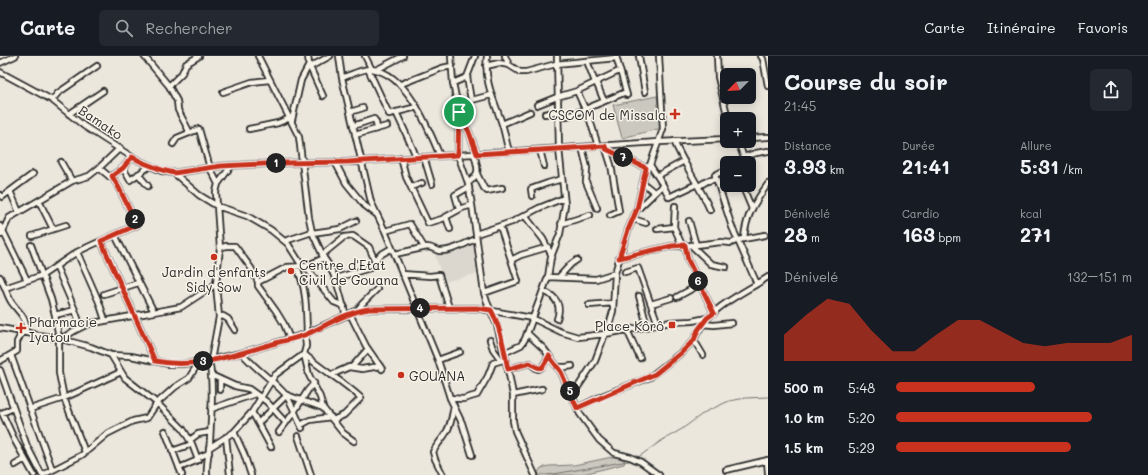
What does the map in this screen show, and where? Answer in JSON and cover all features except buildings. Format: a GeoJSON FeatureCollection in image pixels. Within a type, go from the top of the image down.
{"type":"FeatureCollection","features":[{"type":"Feature","properties":{"kind":"street"},"geometry":{"type":"LineString","coordinates":[[0,63],[15,56]]}},
{"type":"Feature","properties":{"kind":"street"},"geometry":{"type":"LineString","coordinates":[[144,56],[169,86],[177,101],[178,110],[190,133]]}},
{"type":"Feature","properties":{"kind":"street"},"geometry":{"type":"LineString","coordinates":[[169,86],[182,73],[186,64],[198,56]]}},
{"type":"Feature","properties":{"kind":"street"},"geometry":{"type":"LineString","coordinates":[[258,56],[299,137],[312,232],[323,256],[336,278],[348,315],[381,368],[343,368],[331,374]]}},
{"type":"Feature","properties":{"kind":"street"},"geometry":{"type":"LineString","coordinates":[[308,56],[309,66],[323,96]]}},
{"type":"Feature","properties":{"kind":"street"},"geometry":{"type":"LineString","coordinates":[[291,119],[301,80],[309,66],[330,56]]}},
{"type":"Feature","properties":{"kind":"street"},"geometry":{"type":"LineString","coordinates":[[339,56],[342,78],[371,202],[385,231],[438,360],[450,398],[462,423],[472,455]]}},
{"type":"Feature","properties":{"kind":"street"},"geometry":{"type":"LineString","coordinates":[[365,56],[372,69],[388,113],[417,107]]}},
{"type":"Feature","properties":{"kind":"street"},"geometry":{"type":"LineString","coordinates":[[342,78],[372,69],[403,56]]}},
{"type":"Feature","properties":{"kind":"street"},"geometry":{"type":"LineString","coordinates":[[451,56],[453,83],[457,104],[459,112],[469,132],[478,169],[475,178],[455,195],[459,209]]}},
{"type":"Feature","properties":{"kind":"street"},"geometry":{"type":"LineString","coordinates":[[471,100],[467,77],[475,56]]}},
{"type":"Feature","properties":{"kind":"street"},"geometry":{"type":"LineString","coordinates":[[487,56],[487,79],[491,96],[502,124],[509,152]]}},
{"type":"Feature","properties":{"kind":"street"},"geometry":{"type":"LineString","coordinates":[[505,56],[509,65]]}},
{"type":"Feature","properties":{"kind":"street"},"geometry":{"type":"LineString","coordinates":[[504,353],[521,345],[527,333],[548,277],[552,256],[558,242],[565,205],[559,149],[556,56]]}},
{"type":"Feature","properties":{"kind":"street"},"geometry":{"type":"LineString","coordinates":[[639,56],[645,92]]}},
{"type":"Feature","properties":{"kind":"street"},"geometry":{"type":"LineString","coordinates":[[572,396],[595,361],[606,334],[611,318],[615,273],[619,258],[628,230],[637,209],[648,166],[663,129],[659,56]]}},
{"type":"Feature","properties":{"kind":"street"},"geometry":{"type":"LineString","coordinates":[[717,56],[718,77],[726,112]]}},
{"type":"Feature","properties":{"kind":"street"},"geometry":{"type":"LineString","coordinates":[[486,66],[498,63],[509,65],[520,72],[526,72],[556,64],[587,61],[596,58],[616,57],[626,94],[604,101],[574,114],[558,118]]}},
{"type":"Feature","properties":{"kind":"street"},"geometry":{"type":"LineString","coordinates":[[762,57],[768,86]]}},
{"type":"Feature","properties":{"kind":"street"},"geometry":{"type":"LineString","coordinates":[[587,61],[604,101]]}},
{"type":"Feature","properties":{"kind":"street"},"geometry":{"type":"LineString","coordinates":[[52,100],[58,93],[97,66]]}},
{"type":"Feature","properties":{"kind":"street"},"geometry":{"type":"LineString","coordinates":[[401,84],[442,68],[452,66]]}},
{"type":"Feature","properties":{"kind":"street"},"geometry":{"type":"LineString","coordinates":[[372,69],[387,75],[401,84],[428,126],[440,156]]}},
{"type":"Feature","properties":{"kind":"street"},"geometry":{"type":"LineString","coordinates":[[537,105],[577,90],[619,71]]}},
{"type":"Feature","properties":{"kind":"street","name":"Bamako"},"geometry":{"type":"LineString","coordinates":[[0,72],[52,100],[84,126],[132,157],[150,166],[174,173],[231,166],[361,161],[598,146],[606,148],[659,142],[720,139]]}},
{"type":"Feature","properties":{"kind":"street"},"geometry":{"type":"LineString","coordinates":[[453,83],[467,77]]}},
{"type":"Feature","properties":{"kind":"street"},"geometry":{"type":"LineString","coordinates":[[224,92],[252,82],[269,80]]}},
{"type":"Feature","properties":{"kind":"street"},"geometry":{"type":"LineString","coordinates":[[577,90],[590,120],[598,146]]}},
{"type":"Feature","properties":{"kind":"street"},"geometry":{"type":"LineString","coordinates":[[69,114],[104,91]]}},
{"type":"Feature","properties":{"kind":"street"},"geometry":{"type":"LineString","coordinates":[[457,104],[491,96]]}},
{"type":"Feature","properties":{"kind":"street"},"geometry":{"type":"LineString","coordinates":[[350,112],[362,108]]}},
{"type":"Feature","properties":{"kind":"street"},"geometry":{"type":"LineString","coordinates":[[545,114],[558,111]]}},
{"type":"Feature","properties":{"kind":"street"},"geometry":{"type":"LineString","coordinates":[[396,112],[414,149],[416,157]]}},
{"type":"Feature","properties":{"kind":"street"},"geometry":{"type":"LineString","coordinates":[[459,112],[458,155],[468,185],[472,205],[484,293],[497,325],[504,353],[503,359]]}},
{"type":"Feature","properties":{"kind":"street"},"geometry":{"type":"LineString","coordinates":[[502,124],[530,112]]}},
{"type":"Feature","properties":{"kind":"street"},"geometry":{"type":"LineString","coordinates":[[249,129],[291,119]]}},
{"type":"Feature","properties":{"kind":"street"},"geometry":{"type":"LineString","coordinates":[[353,126],[374,119],[377,129]]}},
{"type":"Feature","properties":{"kind":"street"},"geometry":{"type":"LineString","coordinates":[[355,135],[387,126]]}},
{"type":"Feature","properties":{"kind":"street"},"geometry":{"type":"LineString","coordinates":[[173,144],[177,138],[199,129],[210,168],[218,184]]}},
{"type":"Feature","properties":{"kind":"street"},"geometry":{"type":"LineString","coordinates":[[756,138],[768,137]]}},
{"type":"Feature","properties":{"kind":"street"},"geometry":{"type":"LineString","coordinates":[[674,141],[710,210]]}},
{"type":"Feature","properties":{"kind":"street"},"geometry":{"type":"LineString","coordinates":[[582,147],[586,168],[586,182],[598,208]]}},
{"type":"Feature","properties":{"kind":"street"},"geometry":{"type":"LineString","coordinates":[[27,280],[1,231],[9,218],[72,181],[89,176],[120,148]]}},
{"type":"Feature","properties":{"kind":"street"},"geometry":{"type":"LineString","coordinates":[[606,148],[648,166],[663,184],[670,197],[707,181],[716,179]]}},
{"type":"Feature","properties":{"kind":"street"},"geometry":{"type":"LineString","coordinates":[[606,148],[611,165],[618,211],[610,215]]}},
{"type":"Feature","properties":{"kind":"street"},"geometry":{"type":"LineString","coordinates":[[540,150],[544,166]]}},
{"type":"Feature","properties":{"kind":"street"},"geometry":{"type":"LineString","coordinates":[[747,156],[768,151]]}},
{"type":"Feature","properties":{"kind":"street"},"geometry":{"type":"LineString","coordinates":[[112,176],[123,168],[132,157]]}},
{"type":"Feature","properties":{"kind":"street"},"geometry":{"type":"LineString","coordinates":[[424,157],[432,184]]}},
{"type":"Feature","properties":{"kind":"street"},"geometry":{"type":"LineString","coordinates":[[401,158],[406,177],[428,223],[446,217],[459,209],[472,205]]}},
{"type":"Feature","properties":{"kind":"street"},"geometry":{"type":"LineString","coordinates":[[657,176],[684,161]]}},
{"type":"Feature","properties":{"kind":"street"},"geometry":{"type":"LineString","coordinates":[[61,162],[72,181]]}},
{"type":"Feature","properties":{"kind":"street"},"geometry":{"type":"LineString","coordinates":[[335,162],[346,183],[364,205],[377,215]]}},
{"type":"Feature","properties":{"kind":"street"},"geometry":{"type":"LineString","coordinates":[[123,168],[130,180],[150,166]]}},
{"type":"Feature","properties":{"kind":"street"},"geometry":{"type":"LineString","coordinates":[[207,475],[206,467],[209,451],[211,409],[210,360],[219,317],[216,284],[220,248],[216,192],[218,184],[231,166]]}},
{"type":"Feature","properties":{"kind":"street"},"geometry":{"type":"LineString","coordinates":[[5,288],[43,274],[77,252],[137,225],[112,176],[110,177],[99,168]]}},
{"type":"Feature","properties":{"kind":"street"},"geometry":{"type":"LineString","coordinates":[[720,172],[715,174],[716,179],[732,227],[757,284]]}},
{"type":"Feature","properties":{"kind":"street"},"geometry":{"type":"LineString","coordinates":[[174,173],[199,195],[217,206],[247,216],[271,230],[285,241],[293,250],[301,266],[334,302],[344,306]]}},
{"type":"Feature","properties":{"kind":"street"},"geometry":{"type":"LineString","coordinates":[[0,195],[2,197],[10,192],[33,174]]}},
{"type":"Feature","properties":{"kind":"street"},"geometry":{"type":"LineString","coordinates":[[138,174],[148,186]]}},
{"type":"Feature","properties":{"kind":"street"},"geometry":{"type":"LineString","coordinates":[[477,174],[487,191],[502,188]]}},
{"type":"Feature","properties":{"kind":"street"},"geometry":{"type":"LineString","coordinates":[[532,196],[532,189],[548,182],[562,179]]}},
{"type":"Feature","properties":{"kind":"street"},"geometry":{"type":"LineString","coordinates":[[411,187],[422,183]]}},
{"type":"Feature","properties":{"kind":"street"},"geometry":{"type":"LineString","coordinates":[[643,183],[654,192]]}},
{"type":"Feature","properties":{"kind":"street"},"geometry":{"type":"LineString","coordinates":[[637,209],[663,184]]}},
{"type":"Feature","properties":{"kind":"street"},"geometry":{"type":"LineString","coordinates":[[744,238],[745,226],[752,208],[768,184]]}},
{"type":"Feature","properties":{"kind":"street"},"geometry":{"type":"LineString","coordinates":[[10,192],[19,212]]}},
{"type":"Feature","properties":{"kind":"street"},"geometry":{"type":"LineString","coordinates":[[745,192],[752,208]]}},
{"type":"Feature","properties":{"kind":"street"},"geometry":{"type":"LineString","coordinates":[[394,254],[430,247],[437,250],[446,250],[564,198]]}},
{"type":"Feature","properties":{"kind":"street"},"geometry":{"type":"LineString","coordinates":[[39,201],[53,229]]}},
{"type":"Feature","properties":{"kind":"street"},"geometry":{"type":"LineString","coordinates":[[676,206],[674,227],[699,285],[714,313]]}},
{"type":"Feature","properties":{"kind":"street"},"geometry":{"type":"LineString","coordinates":[[561,224],[590,215]]}},
{"type":"Feature","properties":{"kind":"street"},"geometry":{"type":"LineString","coordinates":[[525,216],[548,247],[552,256]]}},
{"type":"Feature","properties":{"kind":"street"},"geometry":{"type":"LineString","coordinates":[[446,217],[450,229]]}},
{"type":"Feature","properties":{"kind":"street"},"geometry":{"type":"LineString","coordinates":[[633,219],[646,223]]}},
{"type":"Feature","properties":{"kind":"street"},"geometry":{"type":"LineString","coordinates":[[285,241],[312,232],[340,229],[356,221]]}},
{"type":"Feature","properties":{"kind":"street"},"geometry":{"type":"LineString","coordinates":[[689,221],[693,245],[711,264],[726,267]]}},
{"type":"Feature","properties":{"kind":"street"},"geometry":{"type":"LineString","coordinates":[[385,231],[410,224],[424,248]]}},
{"type":"Feature","properties":{"kind":"street"},"geometry":{"type":"LineString","coordinates":[[32,236],[66,225]]}},
{"type":"Feature","properties":{"kind":"street"},"geometry":{"type":"LineString","coordinates":[[484,293],[518,281],[500,226]]}},
{"type":"Feature","properties":{"kind":"street"},"geometry":{"type":"LineString","coordinates":[[657,229],[674,227]]}},
{"type":"Feature","properties":{"kind":"street"},"geometry":{"type":"LineString","coordinates":[[340,229],[344,237]]}},
{"type":"Feature","properties":{"kind":"street"},"geometry":{"type":"LineString","coordinates":[[115,235],[154,312]]}},
{"type":"Feature","properties":{"kind":"street"},"geometry":{"type":"LineString","coordinates":[[619,258],[672,246],[721,242],[731,243],[744,238],[765,235]]}},
{"type":"Feature","properties":{"kind":"street"},"geometry":{"type":"LineString","coordinates":[[258,282],[287,267],[301,266],[323,256],[344,237],[353,236],[364,243],[369,247],[376,261]]}},
{"type":"Feature","properties":{"kind":"street"},"geometry":{"type":"LineString","coordinates":[[101,241],[155,361]]}},
{"type":"Feature","properties":{"kind":"street"},"geometry":{"type":"LineString","coordinates":[[31,245],[43,274],[55,315],[60,339],[59,373],[64,398],[85,452]]}},
{"type":"Feature","properties":{"kind":"street"},"geometry":{"type":"LineString","coordinates":[[220,248],[235,246],[251,268],[258,282],[258,286],[284,324],[290,339]]}},
{"type":"Feature","properties":{"kind":"street"},"geometry":{"type":"LineString","coordinates":[[511,260],[548,247]]}},
{"type":"Feature","properties":{"kind":"street"},"geometry":{"type":"LineString","coordinates":[[336,278],[370,268],[380,255],[392,248]]}},
{"type":"Feature","properties":{"kind":"street"},"geometry":{"type":"LineString","coordinates":[[77,252],[105,320]]}},
{"type":"Feature","properties":{"kind":"street"},"geometry":{"type":"LineString","coordinates":[[559,277],[571,264],[577,260]]}},
{"type":"Feature","properties":{"kind":"street"},"geometry":{"type":"LineString","coordinates":[[56,266],[81,327]]}},
{"type":"Feature","properties":{"kind":"street"},"geometry":{"type":"LineString","coordinates":[[301,266],[306,300],[306,346],[304,354],[308,375],[314,383],[323,408],[343,433],[354,441]]}},
{"type":"Feature","properties":{"kind":"street"},"geometry":{"type":"LineString","coordinates":[[625,272],[638,268],[658,324]]}},
{"type":"Feature","properties":{"kind":"street"},"geometry":{"type":"LineString","coordinates":[[548,277],[596,279],[615,273]]}},
{"type":"Feature","properties":{"kind":"street"},"geometry":{"type":"LineString","coordinates":[[402,274],[439,276],[449,308]]}},
{"type":"Feature","properties":{"kind":"street"},"geometry":{"type":"LineString","coordinates":[[0,277],[11,303],[22,315],[26,326],[17,342],[17,351],[0,361]]}},
{"type":"Feature","properties":{"kind":"street"},"geometry":{"type":"LineString","coordinates":[[577,408],[602,396],[650,377],[682,352],[694,340],[702,324],[707,318],[738,294],[768,277]]}},
{"type":"Feature","properties":{"kind":"street"},"geometry":{"type":"LineString","coordinates":[[104,294],[138,283]]}},
{"type":"Feature","properties":{"kind":"street"},"geometry":{"type":"LineString","coordinates":[[60,339],[88,324],[181,307],[216,284]]}},
{"type":"Feature","properties":{"kind":"street"},"geometry":{"type":"LineString","coordinates":[[677,297],[699,285]]}},
{"type":"Feature","properties":{"kind":"street"},"geometry":{"type":"LineString","coordinates":[[358,310],[377,289]]}},
{"type":"Feature","properties":{"kind":"street"},"geometry":{"type":"LineString","coordinates":[[543,292],[553,296],[558,303],[557,319]]}},
{"type":"Feature","properties":{"kind":"street"},"geometry":{"type":"LineString","coordinates":[[639,296],[647,326]]}},
{"type":"Feature","properties":{"kind":"street"},"geometry":{"type":"LineString","coordinates":[[651,304],[671,298]]}},
{"type":"Feature","properties":{"kind":"street"},"geometry":{"type":"LineString","coordinates":[[589,305],[613,303]]}},
{"type":"Feature","properties":{"kind":"street"},"geometry":{"type":"LineString","coordinates":[[0,328],[60,339],[91,347],[111,355],[131,356],[175,364],[199,362],[242,353],[306,334],[358,310],[369,309],[476,308],[532,318],[561,332],[574,336],[606,334],[670,322],[701,320],[707,318]]}},
{"type":"Feature","properties":{"kind":"street"},"geometry":{"type":"LineString","coordinates":[[55,315],[75,310]]}},
{"type":"Feature","properties":{"kind":"street"},"geometry":{"type":"LineString","coordinates":[[219,317],[223,316],[228,319],[235,330]]}},
{"type":"Feature","properties":{"kind":"street"},"geometry":{"type":"LineString","coordinates":[[702,324],[714,325],[732,323]]}},
{"type":"Feature","properties":{"kind":"street"},"geometry":{"type":"LineString","coordinates":[[628,330],[640,358]]}},
{"type":"Feature","properties":{"kind":"street"},"geometry":{"type":"LineString","coordinates":[[527,333],[544,349],[561,372],[577,408],[599,440],[614,453],[641,462],[659,475]]}},
{"type":"Feature","properties":{"kind":"street"},"geometry":{"type":"LineString","coordinates":[[490,340],[493,349],[503,359],[508,369],[513,395],[513,421],[515,431],[535,475]]}},
{"type":"Feature","properties":{"kind":"street"},"geometry":{"type":"LineString","coordinates":[[694,340],[703,355]]}},
{"type":"Feature","properties":{"kind":"street"},"geometry":{"type":"LineString","coordinates":[[352,367],[368,349]]}},
{"type":"Feature","properties":{"kind":"street"},"geometry":{"type":"LineString","coordinates":[[438,360],[460,352]]}},
{"type":"Feature","properties":{"kind":"street"},"geometry":{"type":"LineString","coordinates":[[242,353],[287,395],[301,427],[310,420],[332,419],[344,415],[361,398],[304,354]]}},
{"type":"Feature","properties":{"kind":"street"},"geometry":{"type":"LineString","coordinates":[[179,468],[198,460],[198,458],[234,432],[252,412],[272,380],[281,370],[304,354]]}},
{"type":"Feature","properties":{"kind":"street"},"geometry":{"type":"LineString","coordinates":[[11,355],[50,472]]}},
{"type":"Feature","properties":{"kind":"street"},"geometry":{"type":"LineString","coordinates":[[111,355],[125,378],[157,403],[183,429],[198,458]]}},
{"type":"Feature","properties":{"kind":"street"},"geometry":{"type":"LineString","coordinates":[[508,369],[530,363],[539,369],[543,366],[549,356]]}},
{"type":"Feature","properties":{"kind":"street"},"geometry":{"type":"LineString","coordinates":[[450,398],[463,399],[478,395],[488,376],[491,365],[503,359]]}},
{"type":"Feature","properties":{"kind":"street"},"geometry":{"type":"LineString","coordinates":[[0,370],[27,446],[42,475],[85,452],[107,434],[133,421],[147,418],[157,403],[175,387],[189,378],[199,362]]}},
{"type":"Feature","properties":{"kind":"street"},"geometry":{"type":"LineString","coordinates":[[557,367],[572,366]]}},
{"type":"Feature","properties":{"kind":"street"},"geometry":{"type":"LineString","coordinates":[[30,409],[64,398],[121,372]]}},
{"type":"Feature","properties":{"kind":"street"},"geometry":{"type":"LineString","coordinates":[[211,375],[235,386],[249,389],[273,409],[286,423]]}},
{"type":"Feature","properties":{"kind":"street"},"geometry":{"type":"LineString","coordinates":[[220,379],[220,390]]}},
{"type":"Feature","properties":{"kind":"street"},"geometry":{"type":"LineString","coordinates":[[279,432],[294,412],[301,399],[314,383]]}},
{"type":"Feature","properties":{"kind":"street"},"geometry":{"type":"LineString","coordinates":[[513,395],[542,389]]}},
{"type":"Feature","properties":{"kind":"street"},"geometry":{"type":"LineString","coordinates":[[211,409],[255,394]]}},
{"type":"Feature","properties":{"kind":"street"},"geometry":{"type":"LineString","coordinates":[[287,395],[323,408]]}},
{"type":"Feature","properties":{"kind":"street"},"geometry":{"type":"LineString","coordinates":[[258,423],[287,395]]}},
{"type":"Feature","properties":{"kind":"street"},"geometry":{"type":"LineString","coordinates":[[443,475],[433,452],[450,426],[454,406]]}},
{"type":"Feature","properties":{"kind":"street"},"geometry":{"type":"LineString","coordinates":[[14,408],[2,413],[2,418],[34,475]]}},
{"type":"Feature","properties":{"kind":"street"},"geometry":{"type":"LineString","coordinates":[[252,412],[271,447]]}},
{"type":"Feature","properties":{"kind":"street"},"geometry":{"type":"LineString","coordinates":[[10,430],[20,426]]}},
{"type":"Feature","properties":{"kind":"street"},"geometry":{"type":"LineString","coordinates":[[165,431],[182,475]]}},
{"type":"Feature","properties":{"kind":"street"},"geometry":{"type":"LineString","coordinates":[[172,451],[191,442],[198,434],[210,432]]}},
{"type":"Feature","properties":{"kind":"street"},"geometry":{"type":"LineString","coordinates":[[234,432],[244,454],[251,475]]}},
{"type":"Feature","properties":{"kind":"street"},"geometry":{"type":"LineString","coordinates":[[298,436],[311,475]]}},
{"type":"Feature","properties":{"kind":"street"},"geometry":{"type":"LineString","coordinates":[[226,437],[230,475]]}},
{"type":"Feature","properties":{"kind":"street"},"geometry":{"type":"LineString","coordinates":[[15,465],[25,459]]}},
{"type":"Feature","properties":{"kind":"street"},"geometry":{"type":"LineString","coordinates":[[726,470],[767,460],[768,473]]}},
{"type":"Feature","properties":{"kind":"shaded area"},"geometry":{"type":"Polygon","coordinates":[[[657,96],[662,128],[622,138],[613,105],[657,96]]]}},
{"type":"Feature","properties":{"kind":"shaded area"},"geometry":{"type":"Polygon","coordinates":[[[474,240],[480,273],[444,282],[434,252],[474,240]]]}},
{"type":"Feature","properties":{"kind":"shaded area"},"geometry":{"type":"Polygon","coordinates":[[[617,456],[625,461],[624,464],[579,475],[539,475],[538,472],[541,468],[549,466],[574,465],[617,456]]]}},
{"type":"Feature","properties":{"kind":"waterway"},"geometry":{"type":"LineString","coordinates":[[637,458],[705,412],[729,401],[746,398],[768,397]]}},
{"type":"Feature","properties":{"kind":"waterway"},"geometry":{"type":"LineString","coordinates":[[548,475],[634,460]]}},
{"type":"Feature","properties":{"kind":"place","name":"CSCOM de Missala"},"geometry":{"type":"Point","coordinates":[675,114]}},
{"type":"Feature","properties":{"kind":"place","name":"Jardin d'enfants Sidy Sow"},"geometry":{"type":"Point","coordinates":[214,257]}},
{"type":"Feature","properties":{"kind":"place","name":"Centre d'Etat Civil de Gouana"},"geometry":{"type":"Point","coordinates":[291,271]}},
{"type":"Feature","properties":{"kind":"place","name":"Place Kôrô"},"geometry":{"type":"Point","coordinates":[672,325]}},
{"type":"Feature","properties":{"kind":"place","name":"Pharmacie Iyatou"},"geometry":{"type":"Point","coordinates":[21,328]}},
{"type":"Feature","properties":{"kind":"place","name":"GOUANA"},"geometry":{"type":"Point","coordinates":[401,375]}},
{"type":"Feature","properties":{"kind":"route"},"geometry":{"type":"LineString","coordinates":[[459,112],[469,132],[477,154],[605,146],[606,149],[646,168],[637,209],[628,230],[619,258],[672,246],[685,245],[688,260],[714,313],[707,318],[698,330],[694,340],[682,352],[650,377],[602,396],[577,408],[561,372],[549,356],[542,368],[539,369],[530,363],[508,369],[494,315],[491,310],[476,308],[358,310],[305,334],[242,353],[191,364],[169,364],[155,361],[101,241],[137,225],[112,176],[123,168],[132,157],[162,170],[174,173],[221,166],[348,162],[458,155],[459,112]]}}]}
